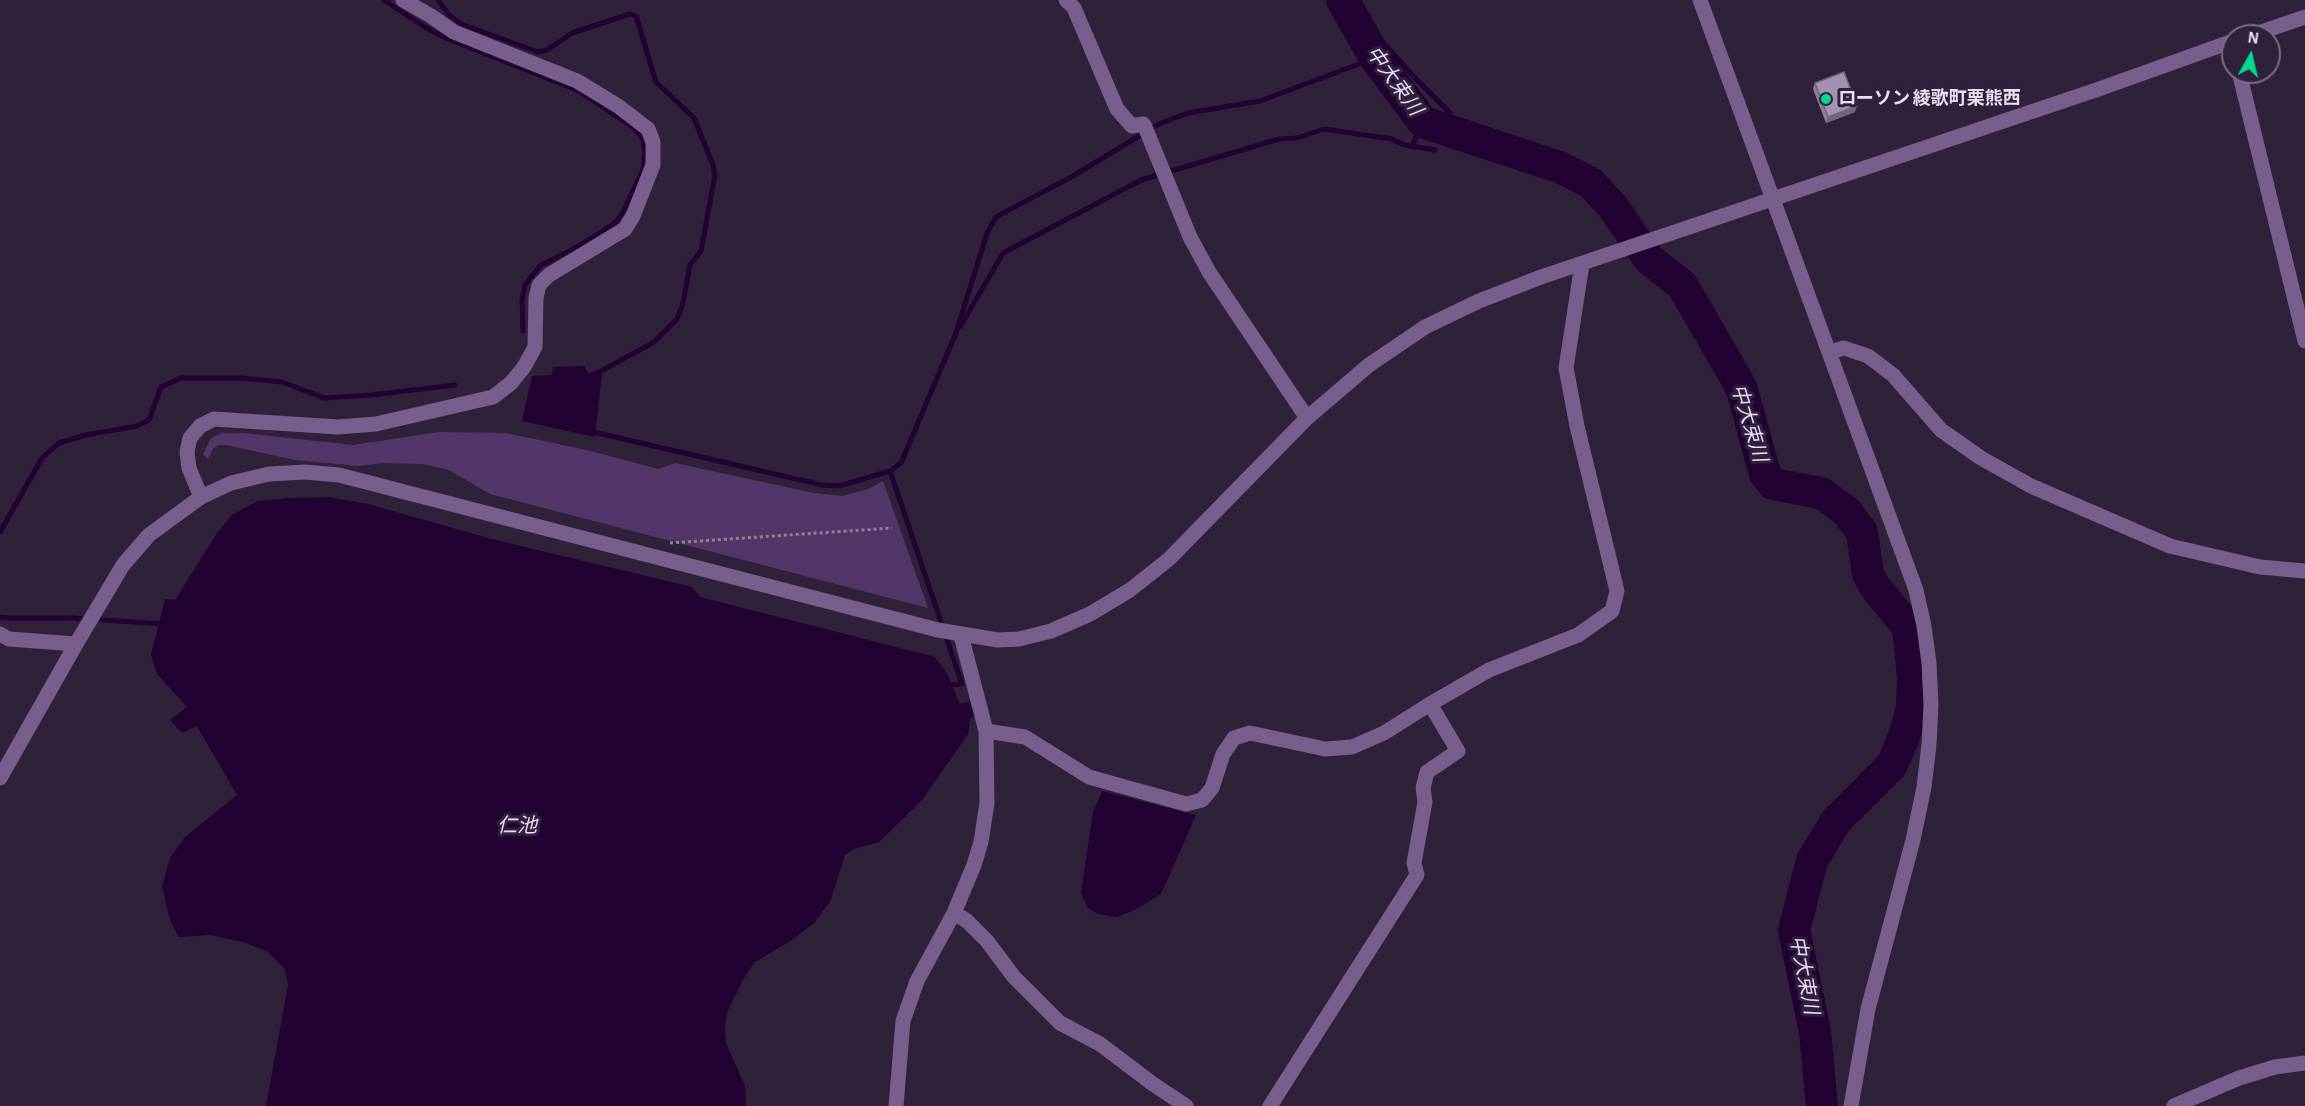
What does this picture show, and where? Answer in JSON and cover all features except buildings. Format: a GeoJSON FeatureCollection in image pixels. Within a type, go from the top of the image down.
{"type":"FeatureCollection","features":[{"type":"Feature","properties":{"kind":"street"},"geometry":{"type":"LineString","coordinates":[[201,497],[189,468],[186,452],[190,438],[200,426],[214,419],[338,427],[376,424],[493,397],[511,383],[524,367],[535,347],[536,298],[539,285],[549,275],[625,229],[633,216],[653,165],[653,142],[648,129],[618,106],[577,81],[454,32],[403,0]]}},
{"type":"Feature","properties":{"kind":"street"},"geometry":{"type":"LineString","coordinates":[[1066,0],[1074,8],[1117,109],[1132,126],[1143,124],[1147,131],[1190,237],[1209,272],[1307,418]]}},
{"type":"Feature","properties":{"kind":"street"},"geometry":{"type":"LineString","coordinates":[[1700,0],[1916,590],[1929,663],[1931,705],[1924,787],[1913,840],[1868,1009],[1851,1106]]}},
{"type":"Feature","properties":{"kind":"street"},"geometry":{"type":"LineString","coordinates":[[2281,25],[2305,17]]}},
{"type":"Feature","properties":{"kind":"street"},"geometry":{"type":"LineString","coordinates":[[0,778],[123,566],[149,535],[201,497],[231,483],[269,474],[305,472],[339,475],[950,633],[998,640],[1019,639],[1051,631],[1090,614],[1130,590],[1169,559],[1307,418],[1369,364],[1425,327],[1479,300],[2221,47]]}},
{"type":"Feature","properties":{"kind":"street"},"geometry":{"type":"LineString","coordinates":[[2242,84],[2305,341]]}},
{"type":"Feature","properties":{"kind":"street"},"geometry":{"type":"LineString","coordinates":[[986,731],[1024,737],[1089,777],[1186,804],[1202,800],[1212,788],[1223,754],[1234,738],[1250,733],[1325,749],[1352,747],[1384,733],[1489,670],[1578,635],[1612,611],[1617,591],[1576,426],[1566,368],[1582,264]]}},
{"type":"Feature","properties":{"kind":"street"},"geometry":{"type":"LineString","coordinates":[[1830,352],[1844,348],[1868,356],[1893,375],[1941,430],[1982,458],[2031,486],[2170,546],[2260,567],[2305,571]]}},
{"type":"Feature","properties":{"kind":"street"},"geometry":{"type":"LineString","coordinates":[[896,1106],[903,1020],[917,981],[954,913],[974,865],[981,842],[987,803],[986,731],[950,633]]}},
{"type":"Feature","properties":{"kind":"street"},"geometry":{"type":"LineString","coordinates":[[0,634],[9,639],[79,639]]}},
{"type":"Feature","properties":{"kind":"street"},"geometry":{"type":"LineString","coordinates":[[1270,1106],[1417,875],[1414,863],[1425,802],[1423,788],[1427,772],[1458,751],[1430,704]]}},
{"type":"Feature","properties":{"kind":"street"},"geometry":{"type":"LineString","coordinates":[[954,913],[967,921],[987,941],[1014,977],[1060,1023],[1100,1044],[1186,1106]]}},
{"type":"Feature","properties":{"kind":"street"},"geometry":{"type":"LineString","coordinates":[[2174,1106],[2239,1078],[2275,1067],[2305,1063]]}},
{"type":"Feature","properties":{"kind":"path"},"geometry":{"type":"LineString","coordinates":[[667,543],[892,528]]}},
{"type":"Feature","properties":{"kind":"shaded area"},"geometry":{"type":"Polygon","coordinates":[[[439,432],[506,433],[591,451],[658,469],[675,463],[814,493],[842,496],[868,489],[883,481],[928,608],[490,494],[449,470],[423,464],[382,463],[359,466],[295,460],[226,445],[219,445],[213,449],[208,459],[203,454],[211,438],[222,433],[244,433],[353,445],[439,432]]]}},
{"type":"Feature","properties":{"kind":"water"},"geometry":{"type":"Polygon","coordinates":[[[584,366],[588,373],[599,370],[602,374],[595,437],[522,421],[532,376],[552,375],[553,367],[584,366]]]}},
{"type":"Feature","properties":{"kind":"water","name":"仁池"},"geometry":{"type":"Polygon","coordinates":[[[328,497],[368,504],[492,539],[692,587],[700,597],[935,657],[947,673],[960,704],[971,701],[976,716],[970,718],[968,734],[922,800],[879,842],[854,849],[845,855],[830,902],[814,923],[792,940],[755,962],[745,976],[727,1012],[725,1028],[726,1043],[745,1086],[746,1106],[266,1106],[288,985],[284,968],[267,951],[243,942],[210,935],[178,937],[169,916],[162,886],[170,858],[185,837],[237,795],[197,726],[182,733],[170,720],[187,707],[157,674],[151,655],[165,599],[175,600],[217,533],[233,514],[258,501],[328,497]]]}},
{"type":"Feature","properties":{"kind":"water"},"geometry":{"type":"Polygon","coordinates":[[[1102,791],[1196,815],[1161,894],[1137,909],[1117,917],[1098,914],[1087,907],[1081,893],[1093,812],[1102,791]]]}},
{"type":"Feature","properties":{"kind":"waterway"},"geometry":{"type":"LineString","coordinates":[[384,0],[428,29],[448,39],[577,90],[634,128],[643,139],[645,154],[643,170],[623,212],[615,223],[579,246],[540,266],[525,285],[522,300],[523,331]]}},
{"type":"Feature","properties":{"kind":"waterway"},"geometry":{"type":"LineString","coordinates":[[438,0],[449,15],[461,24],[538,52],[547,50],[572,33],[630,14],[636,16],[656,82],[694,118],[715,175],[701,251],[690,265],[683,303],[677,319],[654,342],[596,374]]}},
{"type":"Feature","properties":{"kind":"waterway","name":"中大束川"},"geometry":{"type":"LineString","coordinates":[[1342,0],[1375,58],[1423,122],[1559,167],[1591,183],[1613,207],[1649,259],[1682,285],[1736,378],[1742,390],[1765,474],[1773,484],[1821,493],[1846,511],[1862,532],[1868,574],[1875,587],[1908,627],[1913,677],[1912,707],[1904,737],[1892,765],[1836,821],[1812,861],[1794,930],[1815,1032],[1822,1106]]}},
{"type":"Feature","properties":{"kind":"waterway"},"geometry":{"type":"LineString","coordinates":[[1359,0],[1382,41],[1450,113]]}},
{"type":"Feature","properties":{"kind":"waterway"},"geometry":{"type":"LineString","coordinates":[[946,685],[962,684],[890,471],[901,463],[956,333],[987,233],[996,217],[1073,176],[1159,124],[1188,113],[1260,101],[1375,58]]}},
{"type":"Feature","properties":{"kind":"waterway"},"geometry":{"type":"LineString","coordinates":[[1412,146],[1423,122]]}},
{"type":"Feature","properties":{"kind":"waterway"},"geometry":{"type":"LineString","coordinates":[[960,327],[1003,253],[1141,180],[1279,139],[1297,138],[1324,129],[1392,139],[1404,145],[1435,150]]}},
{"type":"Feature","properties":{"kind":"waterway"},"geometry":{"type":"LineString","coordinates":[[0,532],[42,458],[59,443],[86,435],[137,426],[149,420],[161,387],[181,378],[240,378],[282,382],[324,398],[455,385]]}},
{"type":"Feature","properties":{"kind":"waterway"},"geometry":{"type":"LineString","coordinates":[[589,431],[822,485],[839,486],[890,471]]}},
{"type":"Feature","properties":{"kind":"waterway"},"geometry":{"type":"LineString","coordinates":[[0,617],[73,618],[164,624]]}},
{"type":"Feature","properties":{"kind":"place","name":"ローソン 綾歌町栗熊西"},"geometry":{"type":"Point","coordinates":[1826,99]}}]}
